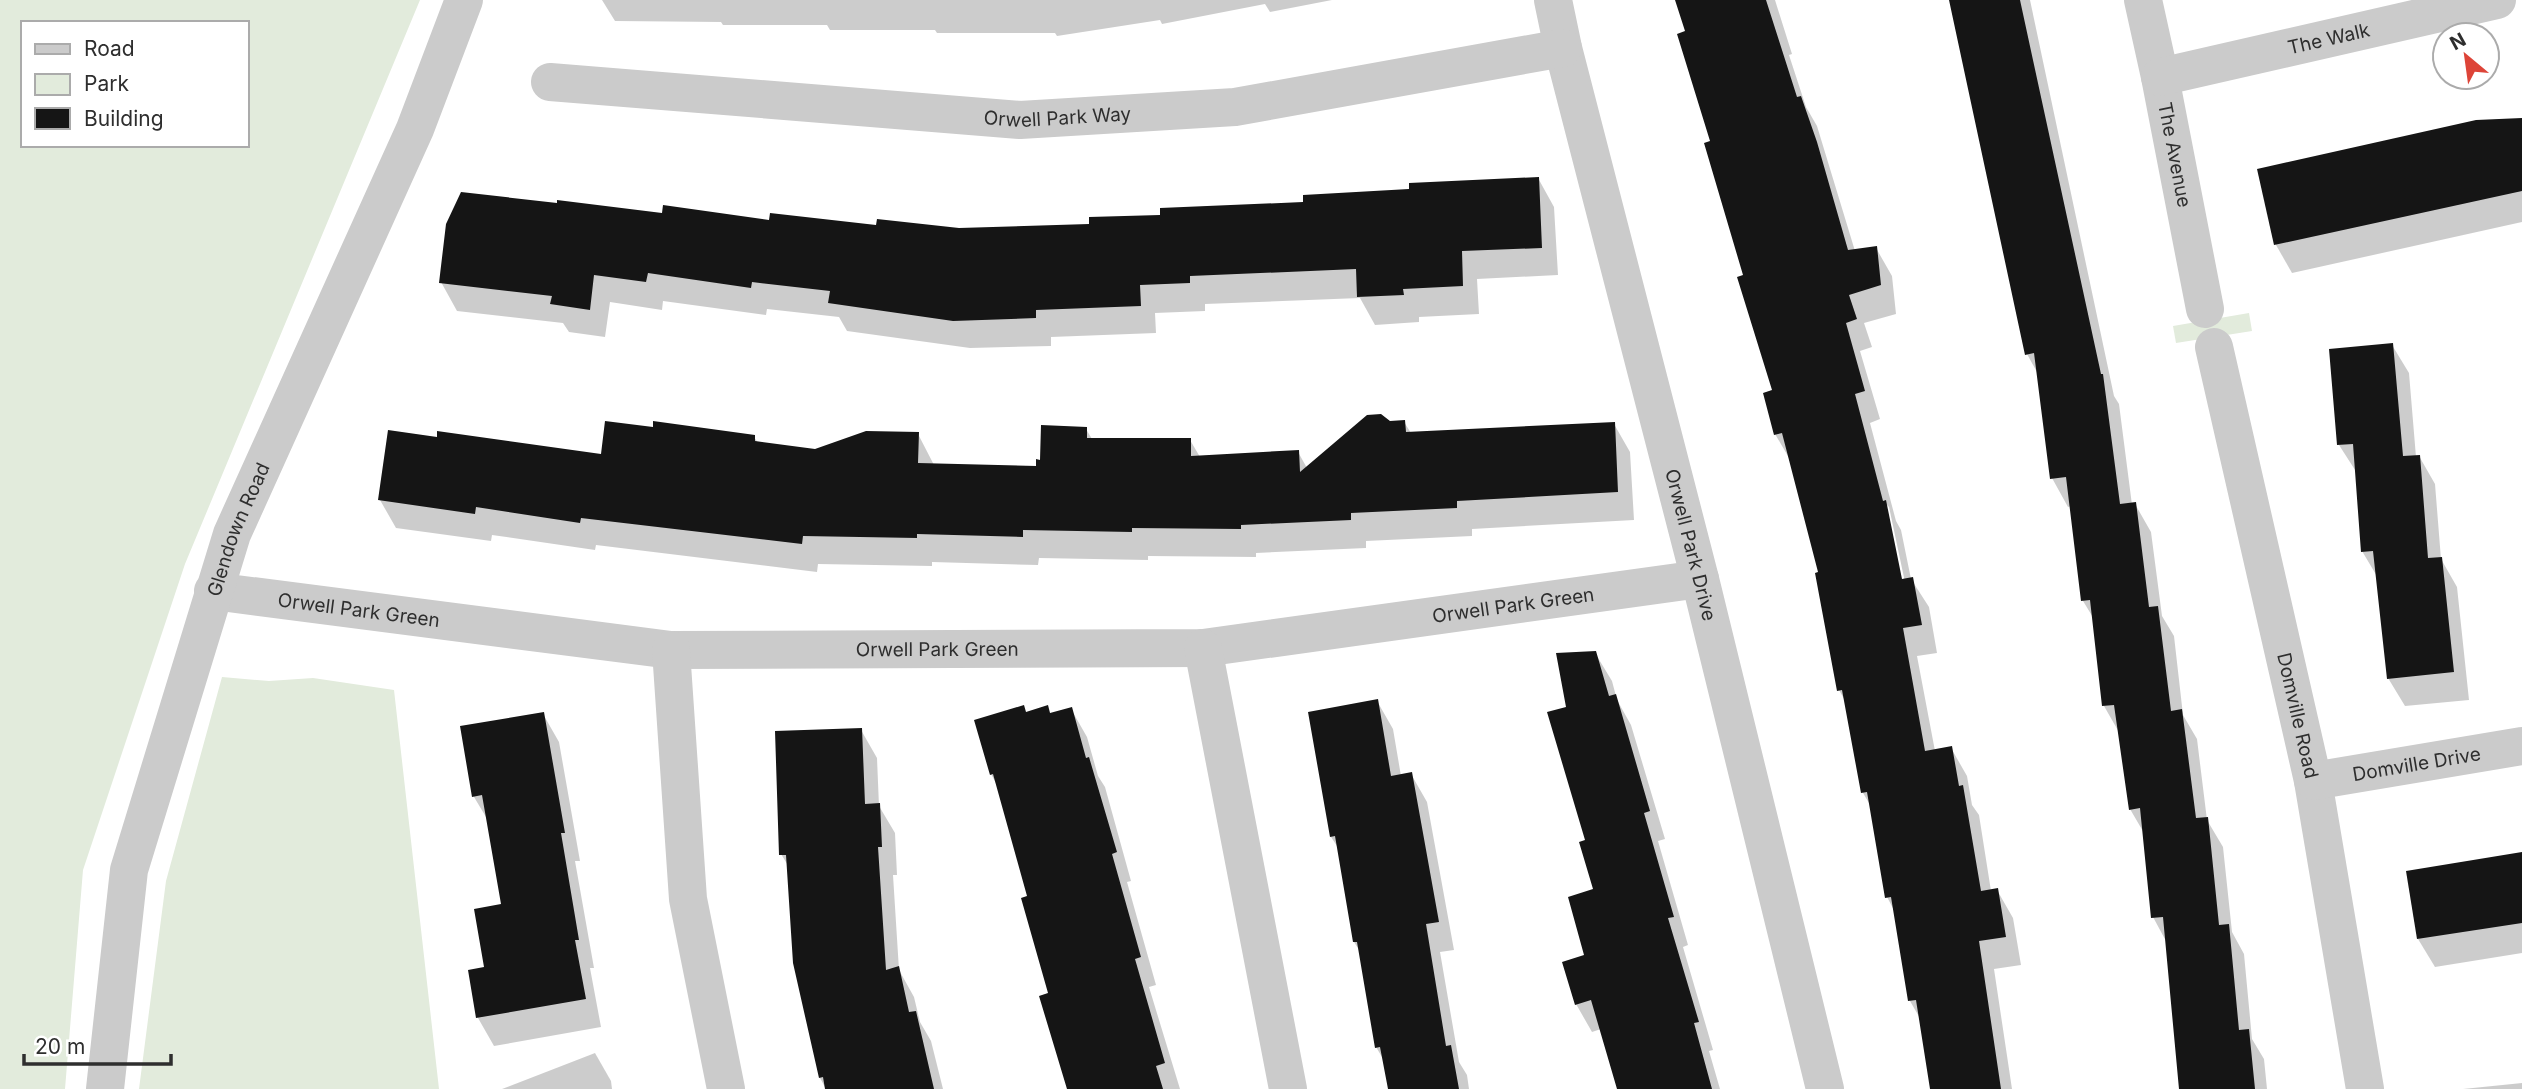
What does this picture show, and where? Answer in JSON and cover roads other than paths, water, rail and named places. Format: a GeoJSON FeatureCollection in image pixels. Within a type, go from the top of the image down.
{"type":"FeatureCollection","features":[{"type":"Feature","properties":{"kind":"street","name":"Glendown Road"},"geometry":{"type":"LineString","coordinates":[[105,1089],[129,870],[213,591],[232,534],[415,129],[464,0]]}},
{"type":"Feature","properties":{"kind":"street","name":"Orwell Park Drive"},"geometry":{"type":"LineString","coordinates":[[1553,0],[1563,48],[1700,579],[1825,1089]]}},
{"type":"Feature","properties":{"kind":"street","name":"The Avenue"},"geometry":{"type":"LineString","coordinates":[[2143,0],[2205,309]]}},
{"type":"Feature","properties":{"kind":"street","name":"The Walk"},"geometry":{"type":"LineString","coordinates":[[2160,77],[2497,0]]}},
{"type":"Feature","properties":{"kind":"street","name":"Orwell Park Way"},"geometry":{"type":"LineString","coordinates":[[550,82],[1020,120],[1235,107],[1563,48]]}},
{"type":"Feature","properties":{"kind":"street","name":"Domville Road"},"geometry":{"type":"LineString","coordinates":[[2214,347],[2313,781],[2365,1089]]}},
{"type":"Feature","properties":{"kind":"street","name":"Orwell Park Green"},"geometry":{"type":"LineString","coordinates":[[213,591],[671,650],[1203,648],[1700,579]]}},
{"type":"Feature","properties":{"kind":"street"},"geometry":{"type":"LineString","coordinates":[[1203,648],[1289,1089]]}},
{"type":"Feature","properties":{"kind":"street"},"geometry":{"type":"LineString","coordinates":[[671,650],[688,899],[726,1089]]}},
{"type":"Feature","properties":{"kind":"street","name":"Domville Drive"},"geometry":{"type":"LineString","coordinates":[[2313,781],[2522,746]]}}]}
